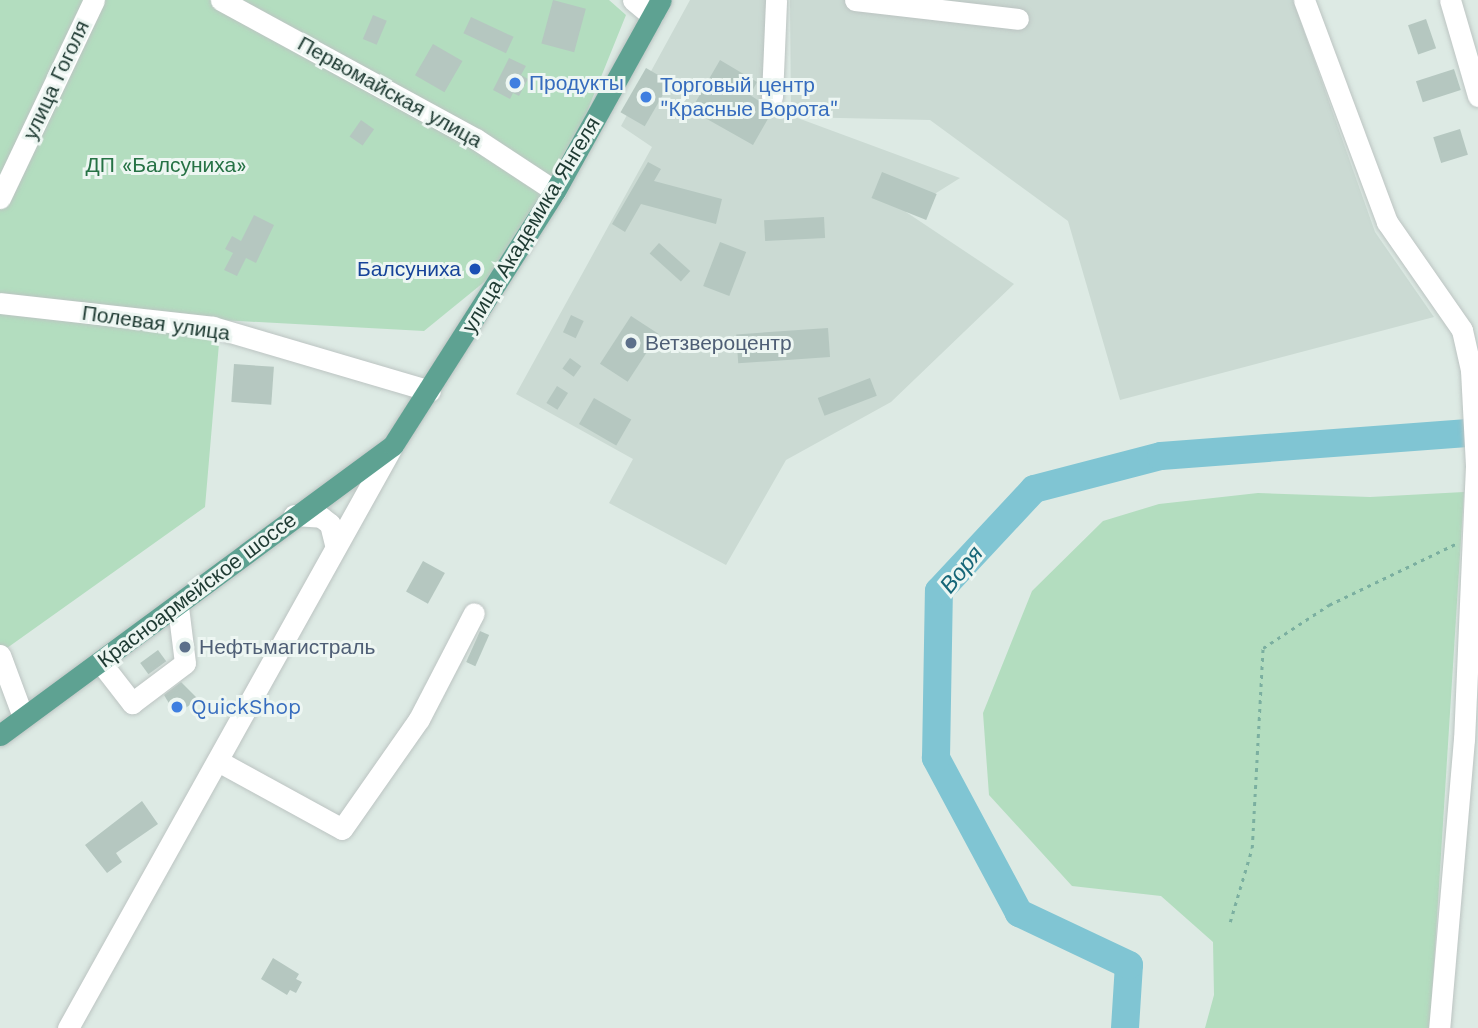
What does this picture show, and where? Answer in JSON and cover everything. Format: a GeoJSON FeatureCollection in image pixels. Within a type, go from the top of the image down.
{"type":"FeatureCollection","features":[{"type":"Feature","properties":{"kind":"main road","name":"улица Академика Янгеля"},"geometry":{"type":"LineString","coordinates":[[393,444],[430,391],[555,191],[657,8]]}},
{"type":"Feature","properties":{"kind":"main road","name":"Красноармейское шоссе"},"geometry":{"type":"LineString","coordinates":[[0,735],[178,607],[294,515],[393,444]]}},
{"type":"Feature","properties":{"kind":"street","name":"улица Гоголя"},"geometry":{"type":"LineString","coordinates":[[0,198],[94,0]]}},
{"type":"Feature","properties":{"kind":"street","name":"Первомайская улица"},"geometry":{"type":"LineString","coordinates":[[221,0],[477,139],[555,191]]}},
{"type":"Feature","properties":{"kind":"street"},"geometry":{"type":"LineString","coordinates":[[633,0],[657,8]]}},
{"type":"Feature","properties":{"kind":"street"},"geometry":{"type":"LineString","coordinates":[[772,97],[775,0]]}},
{"type":"Feature","properties":{"kind":"street"},"geometry":{"type":"LineString","coordinates":[[855,0],[1018,19]]}},
{"type":"Feature","properties":{"kind":"street"},"geometry":{"type":"LineString","coordinates":[[1304,0],[1387,222],[1462,330],[1471,370],[1476,466],[1464,739],[1439,1028]]}},
{"type":"Feature","properties":{"kind":"street"},"geometry":{"type":"LineString","coordinates":[[1451,0],[1478,96]]}},
{"type":"Feature","properties":{"kind":"street","name":"Полевая улица"},"geometry":{"type":"LineString","coordinates":[[0,303],[213,327],[430,391]]}},
{"type":"Feature","properties":{"kind":"street"},"geometry":{"type":"LineString","coordinates":[[68,1028],[393,444]]}},
{"type":"Feature","properties":{"kind":"street"},"geometry":{"type":"LineString","coordinates":[[294,515],[321,517],[330,524],[335,544]]}},
{"type":"Feature","properties":{"kind":"street"},"geometry":{"type":"LineString","coordinates":[[101,663],[132,703],[185,663],[178,607]]}},
{"type":"Feature","properties":{"kind":"street"},"geometry":{"type":"LineString","coordinates":[[218,761],[342,829],[419,719],[474,613]]}},
{"type":"Feature","properties":{"kind":"street"},"geometry":{"type":"LineString","coordinates":[[0,656],[23,717]]}},
{"type":"Feature","properties":{"kind":"path"},"geometry":{"type":"LineString","coordinates":[[1230,922],[1252,848],[1263,648],[1329,605],[1396,577],[1473,534]]}},
{"type":"Feature","properties":{"kind":"shaded area"},"geometry":{"type":"Polygon","coordinates":[[[690,0],[774,0],[776,111],[791,116],[790,0],[1293,0],[1375,232],[1434,317],[1120,400],[1068,221],[930,120],[795,117],[960,178],[906,212],[1014,284],[891,402],[786,460],[726,565],[609,503],[633,459],[516,394],[652,147],[621,126],[690,0]]]}},
{"type":"Feature","properties":{"kind":"green space","name":"ДП «Балсуниха»"},"geometry":{"type":"Polygon","coordinates":[[[0,0],[609,0],[626,15],[555,191],[510,261],[424,331],[221,320],[205,507],[0,653],[0,0]]]}},
{"type":"Feature","properties":{"kind":"green space"},"geometry":{"type":"Polygon","coordinates":[[[1464,492],[1430,1028],[1205,1028],[1214,995],[1213,942],[1161,896],[1072,886],[989,795],[983,713],[1032,591],[1103,521],[1159,504],[1258,493],[1370,497],[1464,492]]]}},
{"type":"Feature","properties":{"kind":"building"},"geometry":{"type":"Polygon","coordinates":[[[553,0],[586,9],[574,52],[541,43],[553,0]]]}},
{"type":"Feature","properties":{"kind":"building"},"geometry":{"type":"Polygon","coordinates":[[[373,15],[387,21],[377,45],[363,39],[373,15]]]}},
{"type":"Feature","properties":{"kind":"building"},"geometry":{"type":"Polygon","coordinates":[[[471,17],[514,37],[506,53],[463,33],[471,17]]]}},
{"type":"Feature","properties":{"kind":"building"},"geometry":{"type":"Polygon","coordinates":[[[1426,19],[1436,48],[1418,54],[1408,25],[1426,19]]]}},
{"type":"Feature","properties":{"kind":"building"},"geometry":{"type":"Polygon","coordinates":[[[433,44],[462,61],[444,92],[415,75],[433,44]]]}},
{"type":"Feature","properties":{"kind":"building"},"geometry":{"type":"Polygon","coordinates":[[[509,58],[526,66],[521,75],[528,79],[519,96],[513,93],[510,99],[493,90],[509,58]]]}},
{"type":"Feature","properties":{"kind":"building"},"geometry":{"type":"Polygon","coordinates":[[[720,60],[757,82],[750,95],[773,110],[753,145],[691,110],[720,60]]]}},
{"type":"Feature","properties":{"kind":"building","name":"Торговый центр \"Красные Ворота\""},"geometry":{"type":"Polygon","coordinates":[[[646,68],[670,82],[645,126],[620,112],[646,68]]]}},
{"type":"Feature","properties":{"kind":"building"},"geometry":{"type":"Polygon","coordinates":[[[1454,69],[1461,90],[1423,102],[1416,81],[1454,69]]]}},
{"type":"Feature","properties":{"kind":"building"},"geometry":{"type":"Polygon","coordinates":[[[361,120],[374,129],[363,146],[350,136],[361,120]]]}},
{"type":"Feature","properties":{"kind":"building"},"geometry":{"type":"Polygon","coordinates":[[[1460,129],[1468,155],[1441,163],[1433,137],[1460,129]]]}},
{"type":"Feature","properties":{"kind":"building"},"geometry":{"type":"Polygon","coordinates":[[[648,162],[661,169],[654,181],[722,199],[716,224],[641,204],[625,232],[612,224],[648,162]]]}},
{"type":"Feature","properties":{"kind":"building"},"geometry":{"type":"Polygon","coordinates":[[[882,172],[937,194],[926,220],[872,198],[882,172]]]}},
{"type":"Feature","properties":{"kind":"building"},"geometry":{"type":"Polygon","coordinates":[[[254,215],[274,225],[256,263],[246,258],[237,276],[224,270],[233,253],[225,249],[232,236],[241,241],[254,215]]]}},
{"type":"Feature","properties":{"kind":"building"},"geometry":{"type":"Polygon","coordinates":[[[824,217],[825,238],[765,241],[764,220],[824,217]]]}},
{"type":"Feature","properties":{"kind":"building"},"geometry":{"type":"Polygon","coordinates":[[[720,242],[746,252],[729,296],[703,286],[720,242]]]}},
{"type":"Feature","properties":{"kind":"building"},"geometry":{"type":"Polygon","coordinates":[[[659,243],[690,271],[681,282],[650,253],[659,243]]]}},
{"type":"Feature","properties":{"kind":"building"},"geometry":{"type":"Polygon","coordinates":[[[571,315],[584,321],[576,338],[563,332],[571,315]]]}},
{"type":"Feature","properties":{"kind":"building"},"geometry":{"type":"Polygon","coordinates":[[[631,316],[659,334],[628,382],[600,364],[631,316]]]}},
{"type":"Feature","properties":{"kind":"building"},"geometry":{"type":"Polygon","coordinates":[[[828,328],[830,357],[738,363],[736,334],[828,328]]]}},
{"type":"Feature","properties":{"kind":"building"},"geometry":{"type":"Polygon","coordinates":[[[570,358],[581,366],[574,377],[562,369],[570,358]]]}},
{"type":"Feature","properties":{"kind":"building"},"geometry":{"type":"Polygon","coordinates":[[[234,364],[274,367],[271,405],[231,402],[234,364]]]}},
{"type":"Feature","properties":{"kind":"building"},"geometry":{"type":"Polygon","coordinates":[[[870,378],[877,396],[825,416],[818,398],[870,378]]]}},
{"type":"Feature","properties":{"kind":"building"},"geometry":{"type":"Polygon","coordinates":[[[557,386],[568,393],[557,410],[546,403],[557,386]]]}},
{"type":"Feature","properties":{"kind":"building"},"geometry":{"type":"Polygon","coordinates":[[[594,398],[631,420],[616,445],[579,424],[594,398]]]}},
{"type":"Feature","properties":{"kind":"building"},"geometry":{"type":"Polygon","coordinates":[[[423,561],[445,573],[428,604],[406,592],[423,561]]]}},
{"type":"Feature","properties":{"kind":"building"},"geometry":{"type":"Polygon","coordinates":[[[480,631],[489,635],[475,666],[466,662],[480,631]]]}},
{"type":"Feature","properties":{"kind":"building"},"geometry":{"type":"Polygon","coordinates":[[[158,650],[166,661],[148,674],[140,663],[158,650]]]}},
{"type":"Feature","properties":{"kind":"building"},"geometry":{"type":"Polygon","coordinates":[[[181,682],[198,699],[176,715],[164,695],[181,682]]]}},
{"type":"Feature","properties":{"kind":"building"},"geometry":{"type":"Polygon","coordinates":[[[142,801],[158,824],[116,853],[122,862],[107,873],[85,845],[142,801]]]}},
{"type":"Feature","properties":{"kind":"building"},"geometry":{"type":"Polygon","coordinates":[[[273,958],[299,974],[296,979],[302,982],[296,993],[290,990],[287,995],[261,979],[273,958]]]}},
{"type":"Feature","properties":{"kind":"waterway","name":"Воря"},"geometry":{"type":"LineString","coordinates":[[1125,1028],[1129,965],[1019,913],[936,758],[939,591],[1034,489],[1161,456],[1478,432]]}},
{"type":"Feature","properties":{"kind":"place","name":"Продукты"},"geometry":{"type":"Point","coordinates":[515,83]}},
{"type":"Feature","properties":{"kind":"place","name":"Торговый центр \"Красные Ворота\""},"geometry":{"type":"Point","coordinates":[646,97]}},
{"type":"Feature","properties":{"kind":"place","name":"Балсуниха"},"geometry":{"type":"Point","coordinates":[475,269]}},
{"type":"Feature","properties":{"kind":"place","name":"Ветзвероцентр"},"geometry":{"type":"Point","coordinates":[631,343]}},
{"type":"Feature","properties":{"kind":"place","name":"Нефтьмагистраль"},"geometry":{"type":"Point","coordinates":[185,647]}},
{"type":"Feature","properties":{"kind":"place","name":"QuickShop"},"geometry":{"type":"Point","coordinates":[177,707]}}]}
